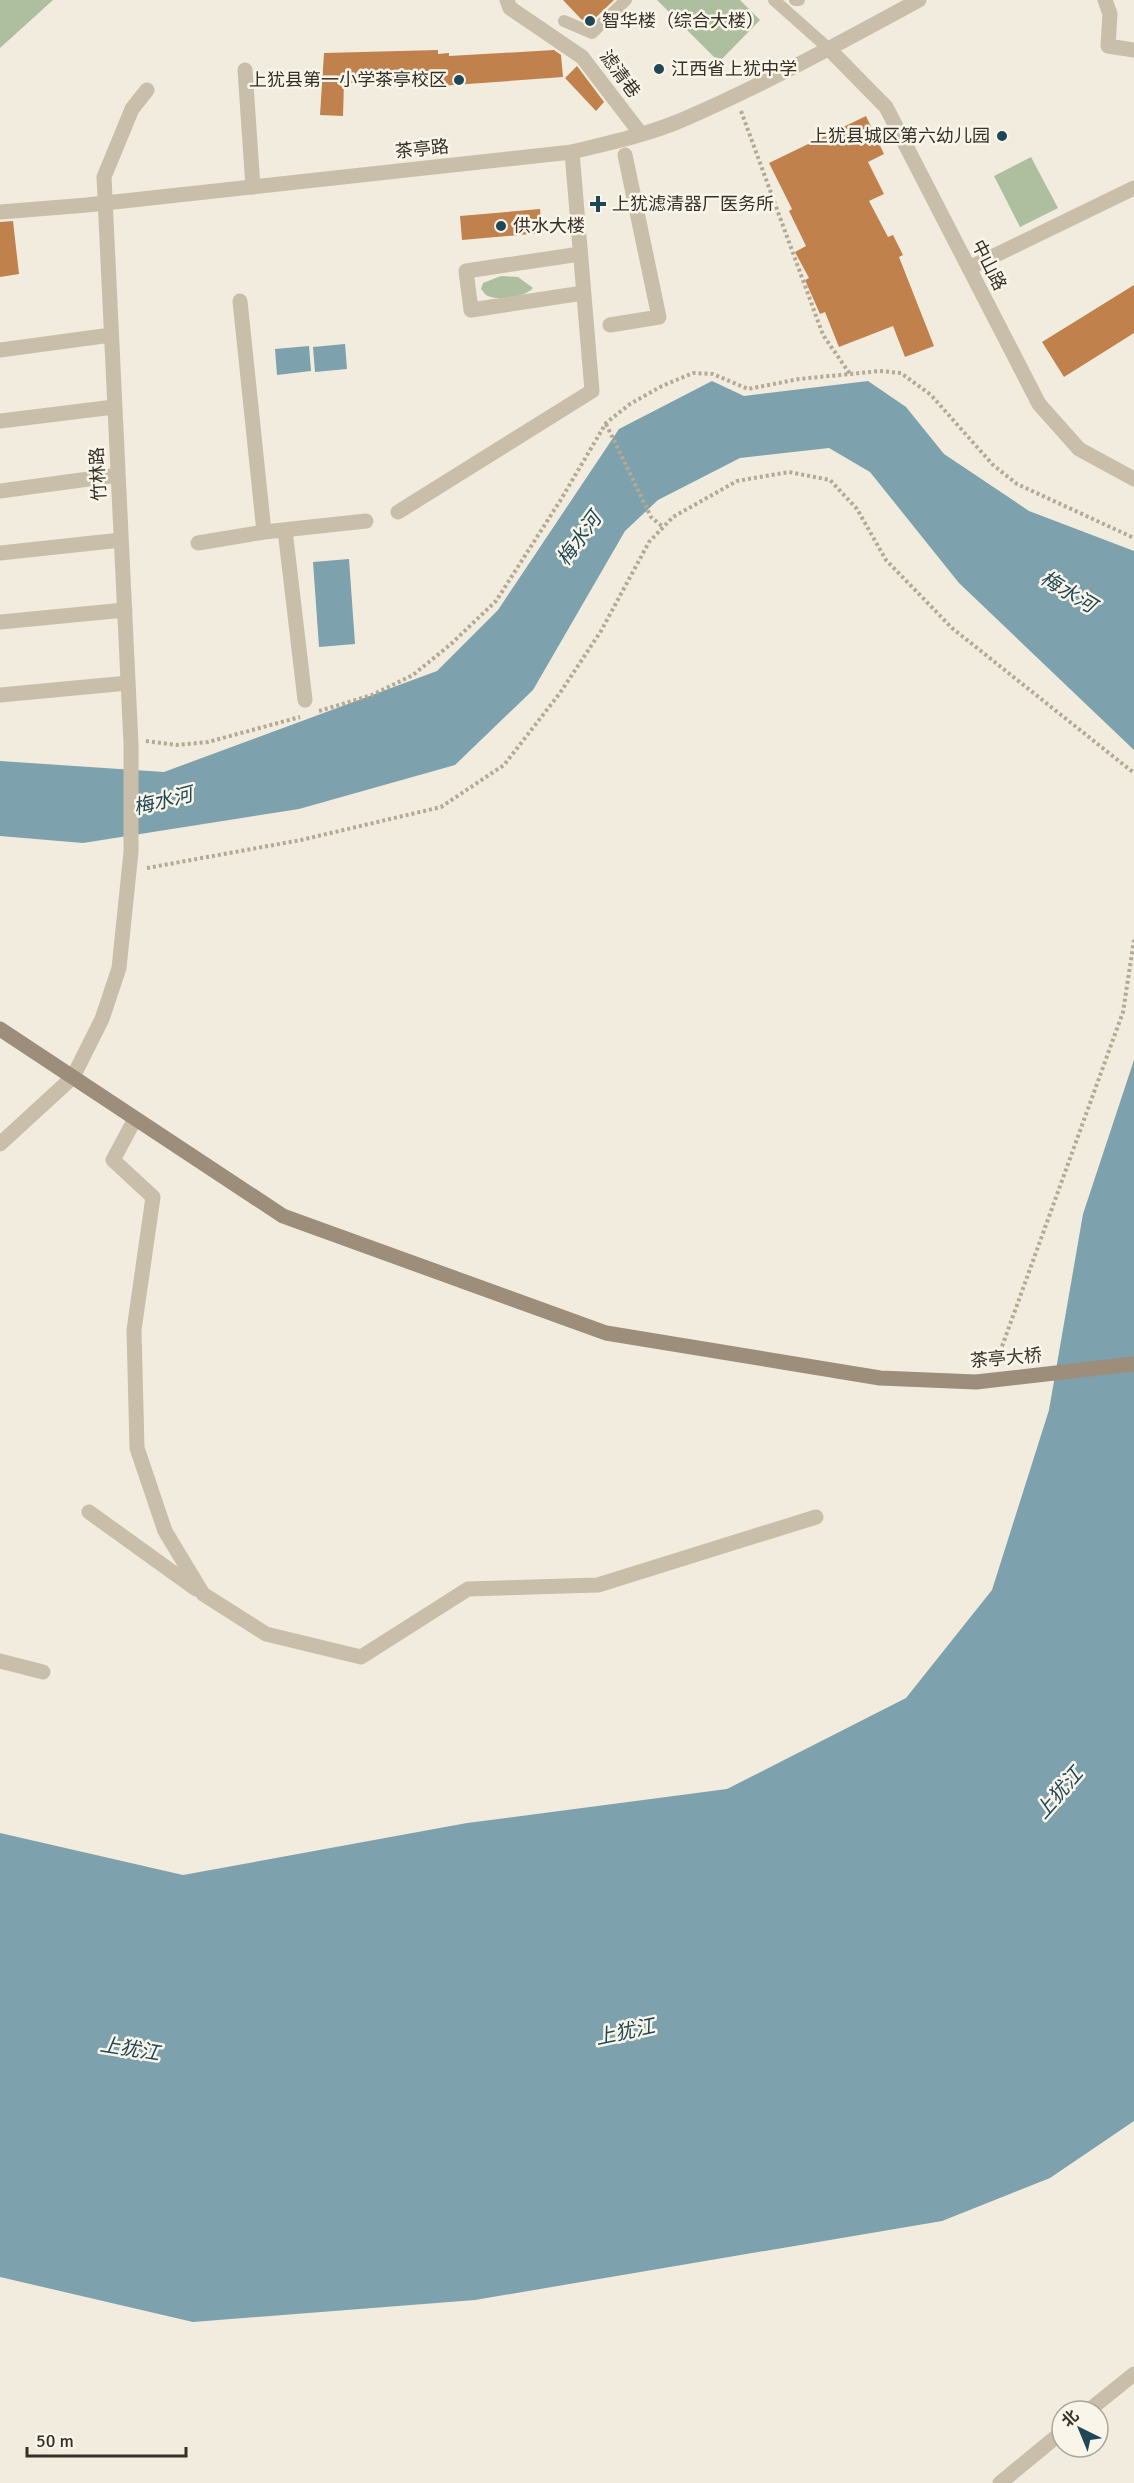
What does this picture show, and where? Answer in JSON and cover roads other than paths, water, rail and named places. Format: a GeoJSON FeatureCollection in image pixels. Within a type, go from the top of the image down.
{"type":"FeatureCollection","features":[{"type":"Feature","properties":{"kind":"main road","name":"茶亭大桥"},"geometry":{"type":"LineString","coordinates":[[0,1029],[283,1216],[606,1333],[880,1378],[976,1382],[1134,1364]]}},
{"type":"Feature","properties":{"kind":"street","name":"滤清巷"},"geometry":{"type":"LineString","coordinates":[[507,0],[510,8],[582,57],[641,134]]}},
{"type":"Feature","properties":{"kind":"street","name":"茶亭路"},"geometry":{"type":"LineString","coordinates":[[0,212],[104,203],[572,152],[680,121],[919,0]]}},
{"type":"Feature","properties":{"kind":"street"},"geometry":{"type":"LineString","coordinates":[[1105,0],[1110,14],[1108,46],[1134,50]]}},
{"type":"Feature","properties":{"kind":"street","name":"中山路"},"geometry":{"type":"LineString","coordinates":[[828,48],[886,107],[1039,404],[1079,449],[1134,479]]}},
{"type":"Feature","properties":{"kind":"street"},"geometry":{"type":"LineString","coordinates":[[245,70],[253,186]]}},
{"type":"Feature","properties":{"kind":"street","name":"竹林路"},"geometry":{"type":"LineString","coordinates":[[73,1077],[102,1019],[119,968],[131,852],[131,742],[104,177],[132,109],[147,90]]}},
{"type":"Feature","properties":{"kind":"street"},"geometry":{"type":"LineString","coordinates":[[398,512],[592,391],[572,152]]}},
{"type":"Feature","properties":{"kind":"street"},"geometry":{"type":"LineString","coordinates":[[610,325],[659,316],[625,155]]}},
{"type":"Feature","properties":{"kind":"street"},"geometry":{"type":"LineString","coordinates":[[969,268],[1134,189]]}},
{"type":"Feature","properties":{"kind":"street"},"geometry":{"type":"LineString","coordinates":[[580,254],[466,271],[471,310],[583,293]]}},
{"type":"Feature","properties":{"kind":"street"},"geometry":{"type":"LineString","coordinates":[[240,301],[264,532]]}},
{"type":"Feature","properties":{"kind":"street"},"geometry":{"type":"LineString","coordinates":[[0,350],[111,335]]}},
{"type":"Feature","properties":{"kind":"street"},"geometry":{"type":"LineString","coordinates":[[0,421],[114,407]]}},
{"type":"Feature","properties":{"kind":"street"},"geometry":{"type":"LineString","coordinates":[[0,491],[118,475]]}},
{"type":"Feature","properties":{"kind":"street"},"geometry":{"type":"LineString","coordinates":[[198,543],[264,532],[366,521]]}},
{"type":"Feature","properties":{"kind":"street"},"geometry":{"type":"LineString","coordinates":[[285,530],[305,700]]}},
{"type":"Feature","properties":{"kind":"street"},"geometry":{"type":"LineString","coordinates":[[0,553],[121,540]]}},
{"type":"Feature","properties":{"kind":"street"},"geometry":{"type":"LineString","coordinates":[[0,622],[125,610]]}},
{"type":"Feature","properties":{"kind":"street"},"geometry":{"type":"LineString","coordinates":[[0,695],[128,683]]}},
{"type":"Feature","properties":{"kind":"street"},"geometry":{"type":"LineString","coordinates":[[0,1144],[73,1077]]}},
{"type":"Feature","properties":{"kind":"street"},"geometry":{"type":"LineString","coordinates":[[135,1119],[112,1160],[153,1197],[134,1330],[137,1448],[165,1531],[203,1594]]}},
{"type":"Feature","properties":{"kind":"street"},"geometry":{"type":"LineString","coordinates":[[89,1512],[203,1594],[266,1634],[361,1657],[468,1588],[598,1585],[816,1517]]}},
{"type":"Feature","properties":{"kind":"street"},"geometry":{"type":"LineString","coordinates":[[0,1661],[43,1672]]}},
{"type":"Feature","properties":{"kind":"street"},"geometry":{"type":"LineString","coordinates":[[1103,2399],[1134,2374]]}},
{"type":"Feature","properties":{"kind":"street"},"geometry":{"type":"LineString","coordinates":[[1000,2483],[1050,2442]]}},
{"type":"Feature","properties":{"kind":"lane"},"geometry":{"type":"LineString","coordinates":[[564,21],[592,33],[626,0]]}},
{"type":"Feature","properties":{"kind":"lane"},"geometry":{"type":"LineString","coordinates":[[774,0],[828,48]]}},
{"type":"Feature","properties":{"kind":"water"},"geometry":{"type":"Polygon","coordinates":[[[345,344],[347,369],[315,372],[313,347],[345,344]]]}},
{"type":"Feature","properties":{"kind":"water"},"geometry":{"type":"Polygon","coordinates":[[[309,346],[311,371],[277,375],[275,349],[309,346]]]}},
{"type":"Feature","properties":{"kind":"water","name":"梅水河"},"geometry":{"type":"Polygon","coordinates":[[[712,381],[744,396],[868,381],[906,407],[944,454],[1029,511],[1134,551],[1134,750],[959,583],[870,472],[829,448],[740,458],[658,500],[625,531],[533,690],[455,765],[299,809],[83,843],[0,836],[0,761],[164,772],[437,671],[498,610],[619,429],[712,381]]]}},
{"type":"Feature","properties":{"kind":"water"},"geometry":{"type":"Polygon","coordinates":[[[349,559],[355,644],[319,647],[313,562],[349,559]]]}},
{"type":"Feature","properties":{"kind":"water","name":"上犹江"},"geometry":{"type":"Polygon","coordinates":[[[1134,1060],[1134,2121],[1050,2178],[942,2221],[475,2300],[193,2322],[0,2277],[0,1833],[183,1875],[467,1823],[727,1789],[906,1698],[992,1590],[1049,1410],[1083,1214],[1134,1060]]]}},
{"type":"Feature","properties":{"kind":"place","name":"智华楼（综合大楼）"},"geometry":{"type":"Point","coordinates":[590,21]}},
{"type":"Feature","properties":{"kind":"place","name":"江西省上犹中学"},"geometry":{"type":"Point","coordinates":[659,69]}},
{"type":"Feature","properties":{"kind":"place","name":"上犹县第一小学茶亭校区"},"geometry":{"type":"Point","coordinates":[459,80]}},
{"type":"Feature","properties":{"kind":"place","name":"上犹县城区第六幼儿园"},"geometry":{"type":"Point","coordinates":[1002,136]}},
{"type":"Feature","properties":{"kind":"place","name":"上犹滤清器厂医务所"},"geometry":{"type":"Point","coordinates":[598,204]}},
{"type":"Feature","properties":{"kind":"place","name":"供水大楼"},"geometry":{"type":"Point","coordinates":[501,226]}}]}
